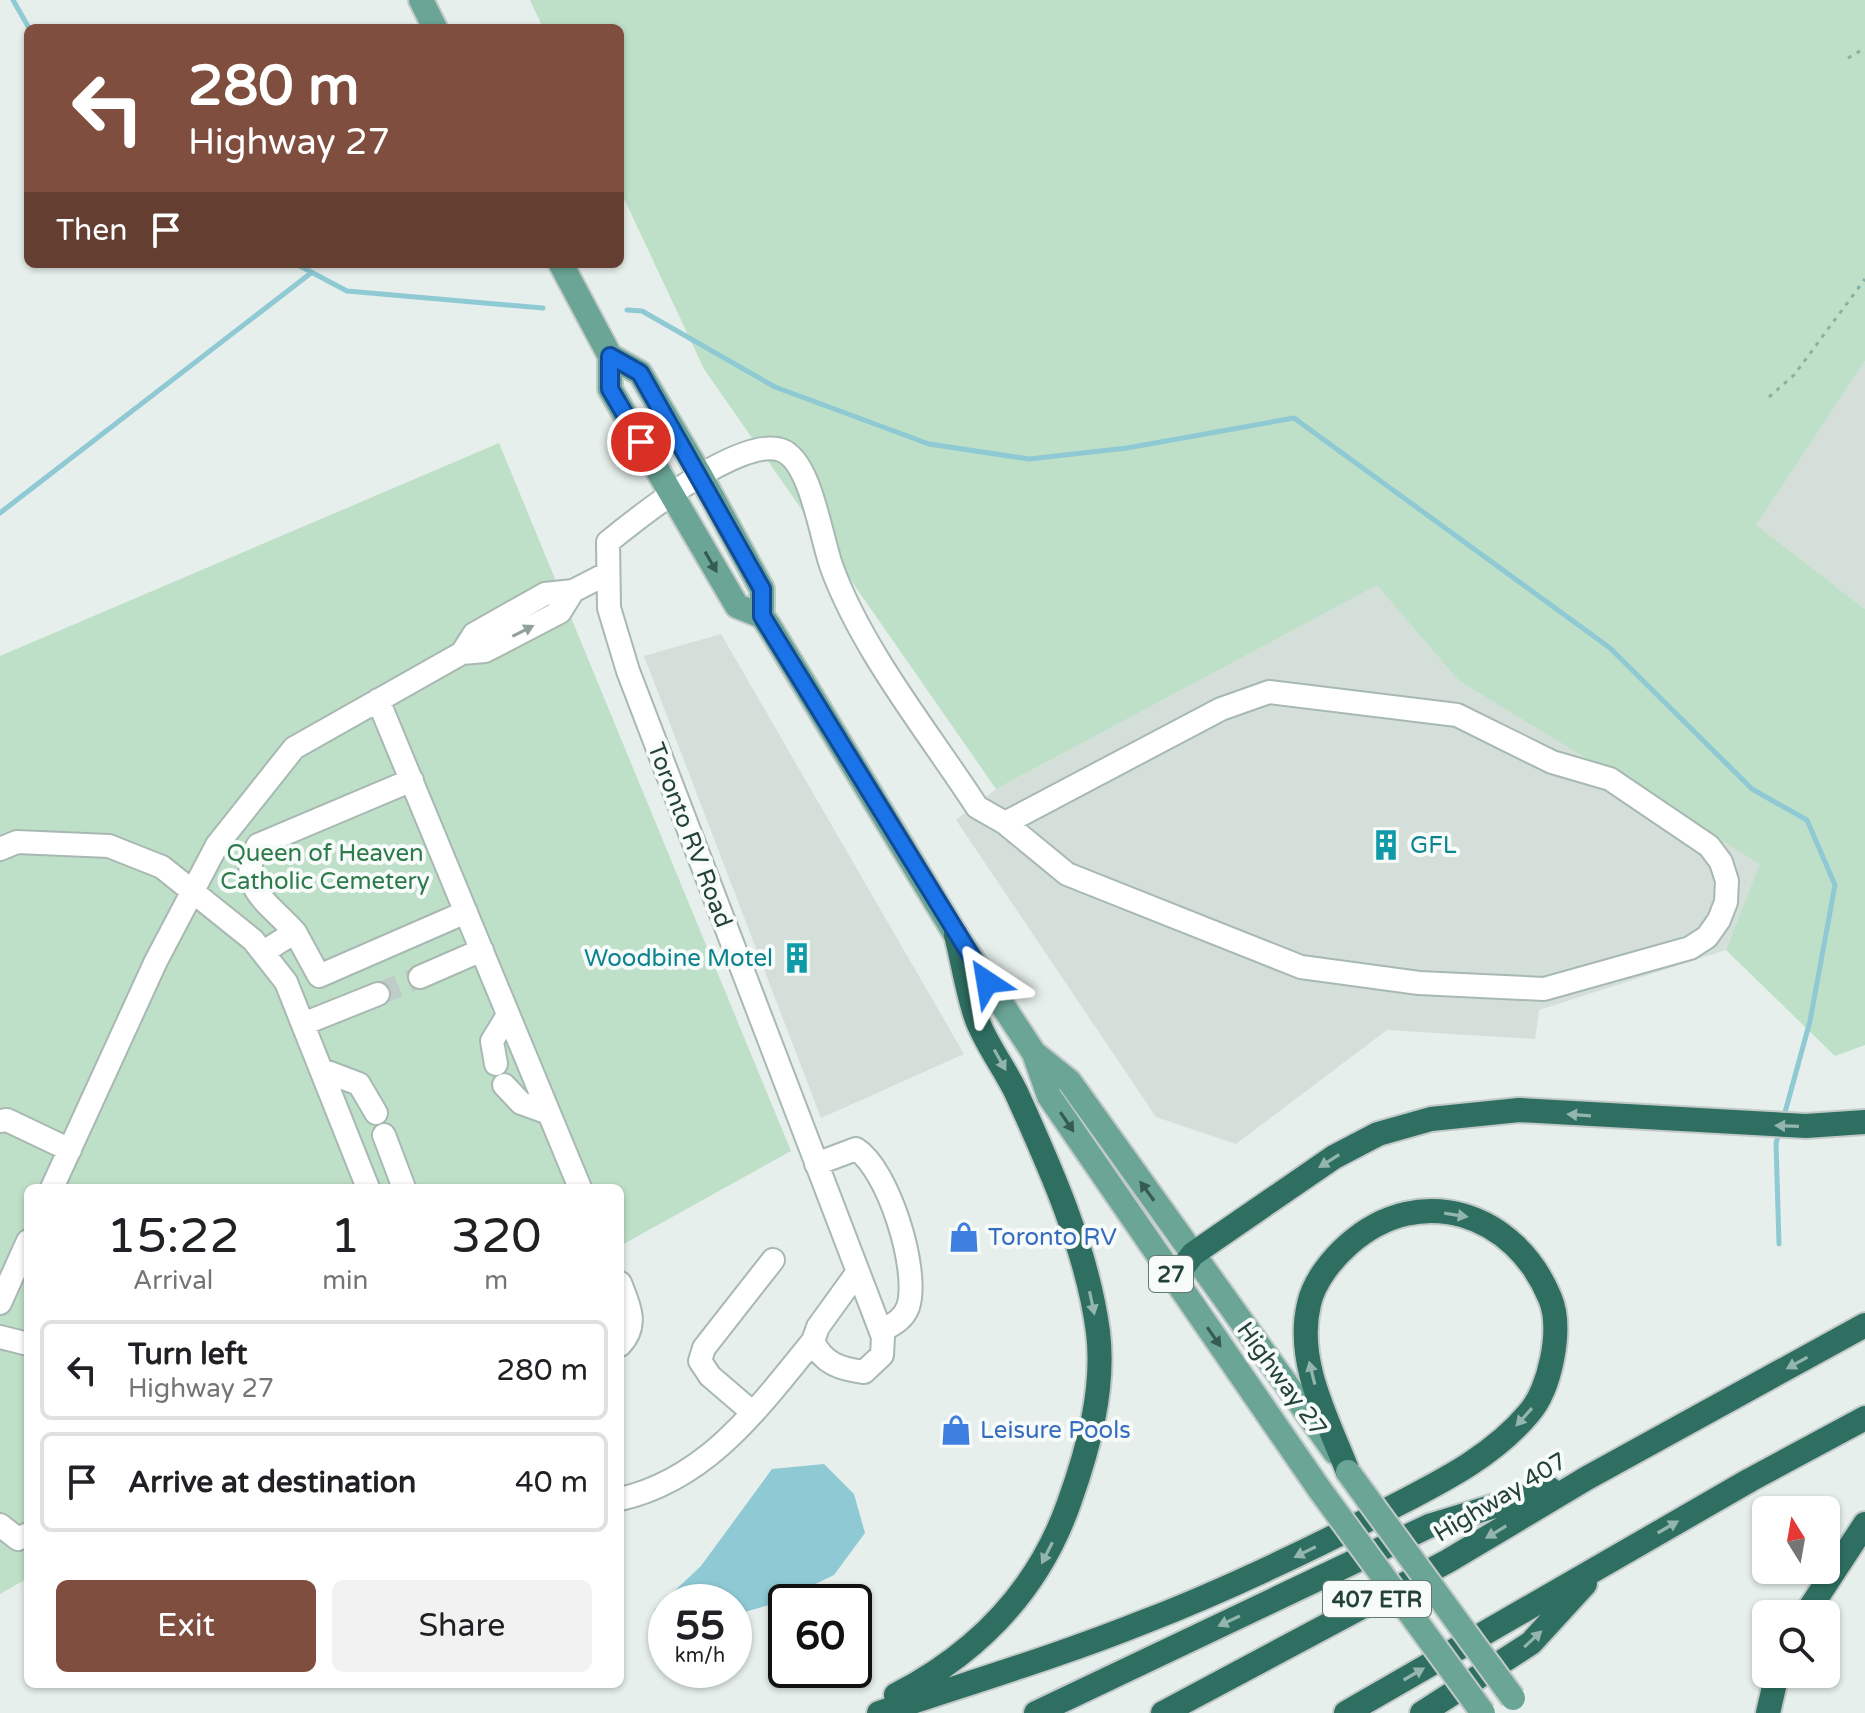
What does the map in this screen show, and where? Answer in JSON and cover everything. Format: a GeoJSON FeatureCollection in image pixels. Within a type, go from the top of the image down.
{"type":"FeatureCollection","features":[{"type":"Feature","properties":{"kind":"highway"},"geometry":{"type":"LineString","coordinates":[[863,1713],[917,1685],[976,1645],[1032,1583],[1063,1521],[1087,1454],[1098,1378],[1098,1333],[1086,1277],[1051,1170],[1005,1067],[977,1019],[956,935]]}},
{"type":"Feature","properties":{"kind":"highway"},"geometry":{"type":"LineString","coordinates":[[1174,1279],[1193,1254],[1334,1157],[1378,1134],[1431,1119],[1519,1110],[1806,1126],[1865,1122]]}},
{"type":"Feature","properties":{"kind":"highway"},"geometry":{"type":"LineString","coordinates":[[879,1713],[1145,1622],[1301,1555],[1489,1452],[1531,1412],[1554,1362],[1552,1301],[1527,1258],[1502,1232],[1465,1215],[1415,1209],[1369,1226],[1331,1260],[1309,1303],[1306,1349],[1316,1391],[1348,1472]]}},
{"type":"Feature","properties":{"kind":"highway","name":"Highway 407"},"geometry":{"type":"LineString","coordinates":[[1163,1713],[1448,1561],[1587,1478],[1865,1325]]}},
{"type":"Feature","properties":{"kind":"highway"},"geometry":{"type":"LineString","coordinates":[[1346,1713],[1865,1418]]}},
{"type":"Feature","properties":{"kind":"highway"},"geometry":{"type":"LineString","coordinates":[[1036,1713],[1429,1526],[1587,1478]]}},
{"type":"Feature","properties":{"kind":"highway"},"geometry":{"type":"LineString","coordinates":[[1815,1600],[1865,1524]]}},
{"type":"Feature","properties":{"kind":"highway"},"geometry":{"type":"LineString","coordinates":[[1422,1713],[1531,1643],[1601,1567]]}},
{"type":"Feature","properties":{"kind":"highway"},"geometry":{"type":"LineString","coordinates":[[1768,1713],[1774,1688]]}},
{"type":"Feature","properties":{"kind":"main road"},"geometry":{"type":"LineString","coordinates":[[421,0],[433,24]]}},
{"type":"Feature","properties":{"kind":"main road","name":"Highway 27"},"geometry":{"type":"LineString","coordinates":[[563,268],[610,356],[610,389],[737,606],[762,616]]}},
{"type":"Feature","properties":{"kind":"main road","name":"Highway 27"},"geometry":{"type":"LineString","coordinates":[[610,356],[640,373],[762,589],[762,616],[956,935],[1034,1053],[1049,1096],[1320,1490],[1483,1713]]}},
{"type":"Feature","properties":{"kind":"main road","name":"Highway 27"},"geometry":{"type":"LineString","coordinates":[[1034,1053],[1069,1081],[1518,1705]]}},
{"type":"Feature","properties":{"kind":"lane","name":"Toronto RV Road"},"geometry":{"type":"LineString","coordinates":[[881,1331],[628,671],[609,608],[608,542],[700,475],[760,448],[773,447],[796,458],[803,469],[833,570],[867,639],[977,807],[1005,823]]}},
{"type":"Feature","properties":{"kind":"lane"},"geometry":{"type":"LineString","coordinates":[[54,1184],[156,961],[217,845],[294,748],[462,653],[485,651],[560,612],[573,591],[608,573]]}},
{"type":"Feature","properties":{"kind":"lane"},"geometry":{"type":"LineString","coordinates":[[1269,692],[1457,715],[1552,762],[1610,779],[1709,846],[1721,862],[1727,881],[1726,902],[1713,929],[1690,948],[1544,989],[1419,983],[1301,967],[1067,874],[1005,823],[1221,709],[1269,692]]}},
{"type":"Feature","properties":{"kind":"lane"},"geometry":{"type":"LineString","coordinates":[[378,700],[578,1184]]}},
{"type":"Feature","properties":{"kind":"lane"},"geometry":{"type":"LineString","coordinates":[[412,780],[258,845],[248,863],[250,882],[295,932],[319,976],[466,912]]}},
{"type":"Feature","properties":{"kind":"lane"},"geometry":{"type":"LineString","coordinates":[[0,849],[17,842],[109,846],[162,867],[194,890],[265,951],[286,982],[366,1184]]}},
{"type":"Feature","properties":{"kind":"lane"},"geometry":{"type":"LineString","coordinates":[[265,951],[295,932]]}},
{"type":"Feature","properties":{"kind":"lane"},"geometry":{"type":"LineString","coordinates":[[420,977],[482,950]]}},
{"type":"Feature","properties":{"kind":"lane"},"geometry":{"type":"LineString","coordinates":[[303,1024],[378,994]]}},
{"type":"Feature","properties":{"kind":"lane"},"geometry":{"type":"LineString","coordinates":[[508,1015],[492,1041],[500,1074],[521,1103],[546,1112]]}},
{"type":"Feature","properties":{"kind":"lane"},"geometry":{"type":"LineString","coordinates":[[322,1070],[359,1084],[376,1113]]}},
{"type":"Feature","properties":{"kind":"lane"},"geometry":{"type":"LineString","coordinates":[[0,1121],[7,1120],[70,1150]]}},
{"type":"Feature","properties":{"kind":"lane"},"geometry":{"type":"LineString","coordinates":[[384,1135],[402,1184]]}},
{"type":"Feature","properties":{"kind":"lane"},"geometry":{"type":"LineString","coordinates":[[813,1341],[818,1352],[838,1368],[864,1372],[882,1355],[881,1331],[897,1323],[907,1310],[911,1290],[901,1229],[870,1158],[856,1149],[816,1164]]}},
{"type":"Feature","properties":{"kind":"lane"},"geometry":{"type":"LineString","coordinates":[[0,1303],[24,1250]]}},
{"type":"Feature","properties":{"kind":"lane"},"geometry":{"type":"LineString","coordinates":[[752,1412],[710,1376],[700,1361],[704,1348],[773,1260]]}},
{"type":"Feature","properties":{"kind":"lane"},"geometry":{"type":"LineString","coordinates":[[624,1497],[691,1471],[732,1438],[813,1341],[818,1327],[857,1273]]}},
{"type":"Feature","properties":{"kind":"lane"},"geometry":{"type":"LineString","coordinates":[[624,1294],[633,1318],[631,1330],[624,1340]]}},
{"type":"Feature","properties":{"kind":"lane"},"geometry":{"type":"LineString","coordinates":[[0,1337],[24,1343]]}},
{"type":"Feature","properties":{"kind":"path"},"geometry":{"type":"LineString","coordinates":[[1848,58],[1865,48]]}},
{"type":"Feature","properties":{"kind":"path"},"geometry":{"type":"LineString","coordinates":[[1769,397],[1794,375],[1865,279]]}},
{"type":"Feature","properties":{"kind":"shaded area"},"geometry":{"type":"Polygon","coordinates":[[[1865,361],[1865,609],[1755,525],[1865,361]]]}},
{"type":"Feature","properties":{"kind":"shaded area"},"geometry":{"type":"Polygon","coordinates":[[[1377,584],[1459,681],[1761,864],[1726,950],[1539,1010],[1535,1039],[1387,1030],[1236,1144],[1156,1117],[956,820],[996,789],[1377,584]]]}},
{"type":"Feature","properties":{"kind":"shaded area"},"geometry":{"type":"Polygon","coordinates":[[[721,634],[964,1054],[821,1118],[644,656],[721,634]]]}},
{"type":"Feature","properties":{"kind":"green space"},"geometry":{"type":"Polygon","coordinates":[[[530,0],[1865,0],[1865,361],[1756,525],[1865,609],[1865,1045],[1835,1056],[1726,950],[1760,864],[1459,681],[1377,585],[996,789],[704,369],[624,199],[624,24],[541,24],[530,0]]]}},
{"type":"Feature","properties":{"kind":"green space","name":"Queen of Heaven Catholic Cemetery"},"geometry":{"type":"Polygon","coordinates":[[[499,443],[791,1151],[624,1244],[624,1184],[24,1184],[24,1580],[0,1594],[0,656],[499,443]]]}},
{"type":"Feature","properties":{"kind":"water"},"geometry":{"type":"Polygon","coordinates":[[[824,1464],[854,1494],[865,1533],[834,1575],[815,1584],[768,1584],[768,1605],[752,1610],[752,1584],[682,1584],[701,1566],[772,1469],[824,1464]]]}},
{"type":"Feature","properties":{"kind":"waterway"},"geometry":{"type":"LineString","coordinates":[[13,0],[27,24]]}},
{"type":"Feature","properties":{"kind":"waterway"},"geometry":{"type":"LineString","coordinates":[[304,268],[347,291],[543,308]]}},
{"type":"Feature","properties":{"kind":"waterway"},"geometry":{"type":"LineString","coordinates":[[0,513],[311,273]]}},
{"type":"Feature","properties":{"kind":"waterway"},"geometry":{"type":"LineString","coordinates":[[627,310],[642,311],[775,387],[929,444],[1029,459],[1127,448],[1294,418],[1610,648],[1752,789],[1807,820],[1835,885],[1810,1021],[1784,1116]]}},
{"type":"Feature","properties":{"kind":"waterway"},"geometry":{"type":"LineString","coordinates":[[1779,1133],[1776,1143],[1779,1244]]}},
{"type":"Feature","properties":{"kind":"tunnel"},"geometry":{"type":"LineString","coordinates":[[378,994],[420,977]]}},
{"type":"Feature","properties":{"kind":"place","name":"GFL"},"geometry":{"type":"Point","coordinates":[1386,845]}},
{"type":"Feature","properties":{"kind":"place","name":"Woodbine Motel"},"geometry":{"type":"Point","coordinates":[797,958]}},
{"type":"Feature","properties":{"kind":"place","name":"Toronto RV"},"geometry":{"type":"Point","coordinates":[964,1237]}},
{"type":"Feature","properties":{"kind":"place","name":"Leisure Pools"},"geometry":{"type":"Point","coordinates":[956,1430]}},
{"type":"Feature","properties":{"kind":"route"},"geometry":{"type":"LineString","coordinates":[[641,442],[610,389],[610,356],[640,373],[762,589],[762,616],[987,982]]}}]}
